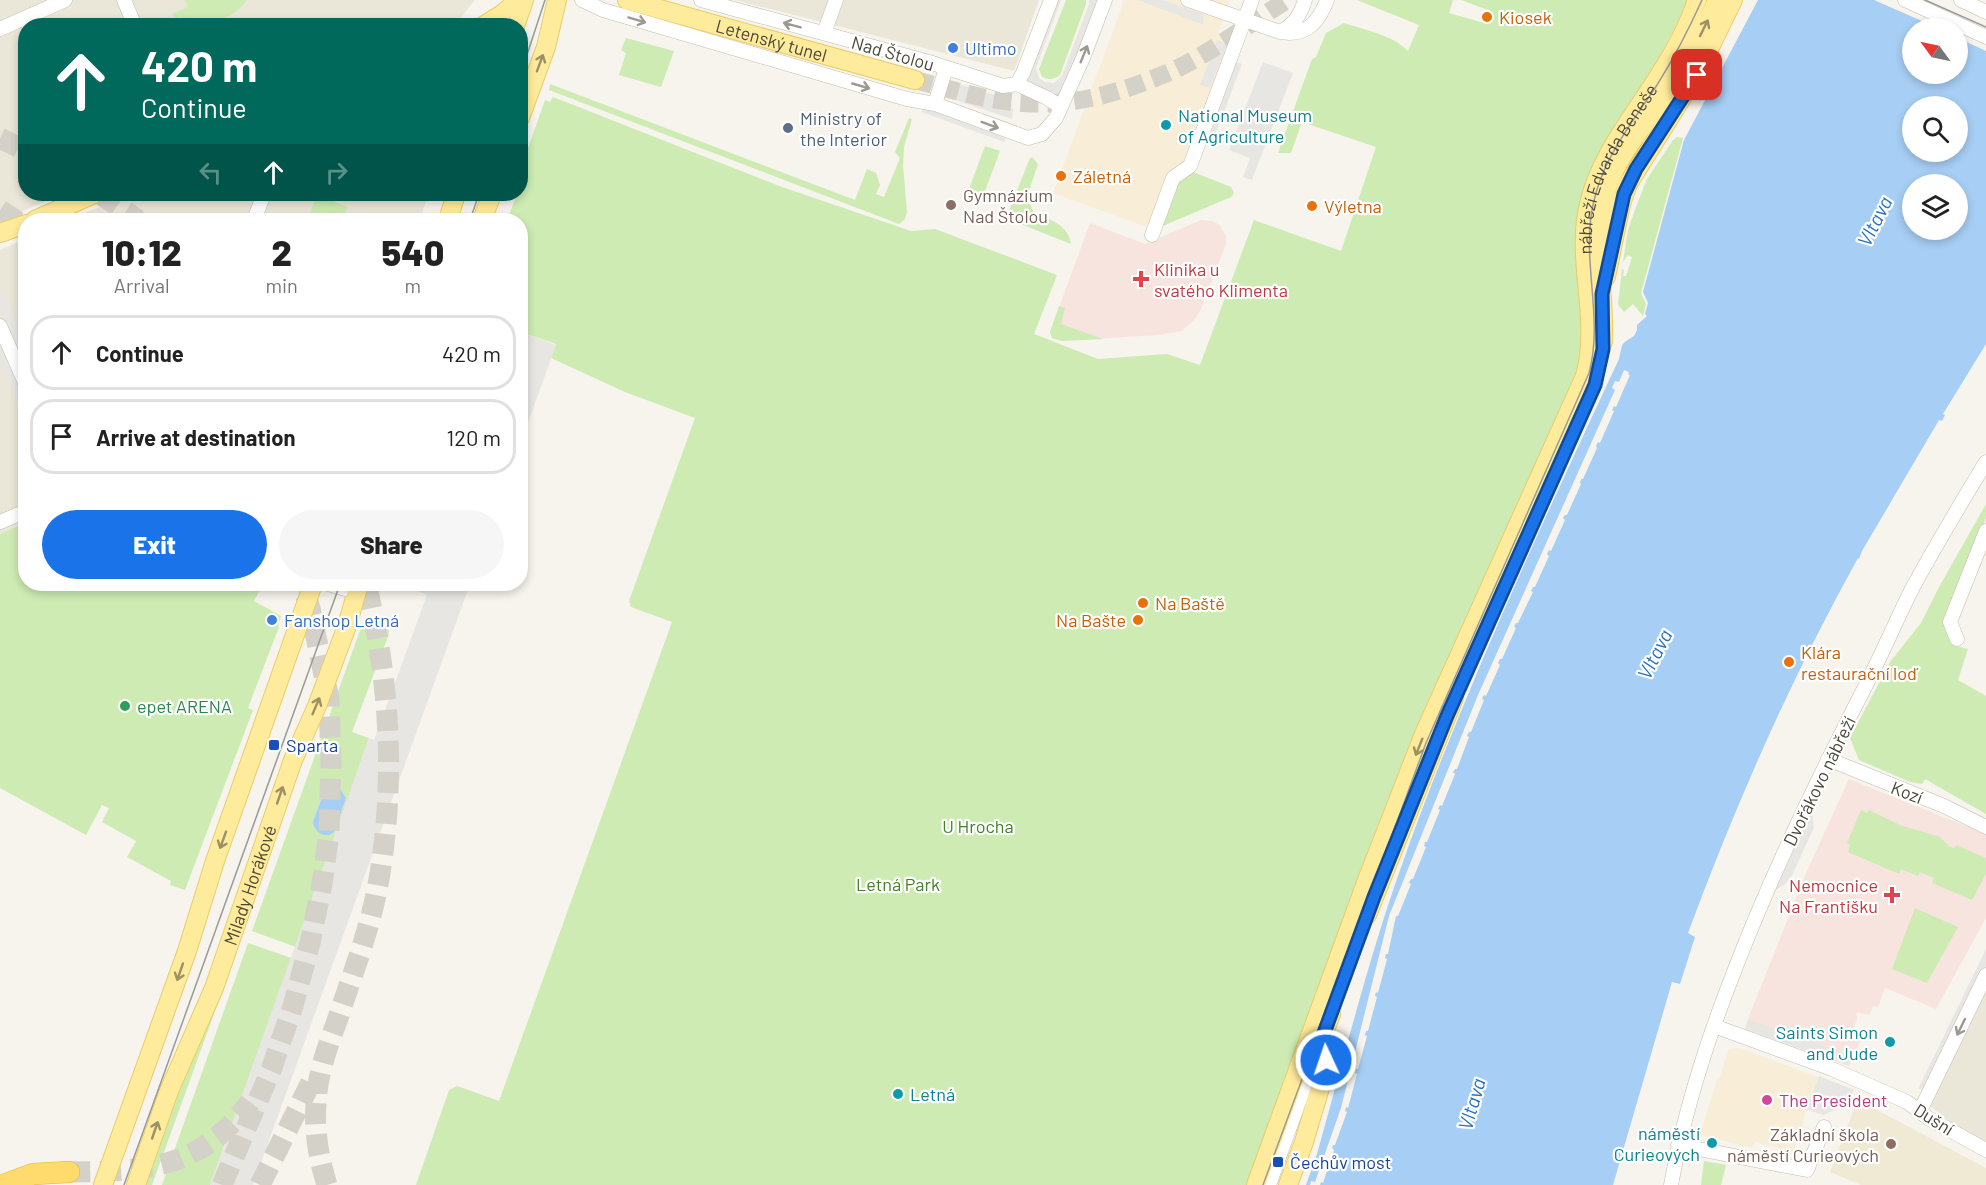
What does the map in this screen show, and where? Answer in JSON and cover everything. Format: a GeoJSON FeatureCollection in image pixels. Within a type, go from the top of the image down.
{"type":"FeatureCollection","features":[{"type":"Feature","properties":{"kind":"highway"},"geometry":{"type":"LineString","coordinates":[[3,1185],[33,1174],[69,1172]]}},
{"type":"Feature","properties":{"kind":"main road"},"geometry":{"type":"LineString","coordinates":[[496,18],[519,0]]}},
{"type":"Feature","properties":{"kind":"main road"},"geometry":{"type":"LineString","coordinates":[[518,18],[524,0]]}},
{"type":"Feature","properties":{"kind":"main road"},"geometry":{"type":"LineString","coordinates":[[528,96],[546,47],[557,0]]}},
{"type":"Feature","properties":{"kind":"main road","name":"Letenský tunel"},"geometry":{"type":"LineString","coordinates":[[627,0],[915,80]]}},
{"type":"Feature","properties":{"kind":"main road","name":"nábřeží Edvarda Beneše"},"geometry":{"type":"LineString","coordinates":[[1256,1185],[1367,880],[1421,743],[1585,376],[1592,339],[1585,252],[1586,223],[1588,206],[1597,178],[1611,149],[1668,60],[1697,0]]}},
{"type":"Feature","properties":{"kind":"main road","name":"nábřeží Edvarda Beneše"},"geometry":{"type":"LineString","coordinates":[[1288,1185],[1305,1142],[1322,1081],[1326,1056],[1324,1033],[1374,897],[1447,716],[1595,385],[1603,349],[1598,237],[1601,212],[1612,174],[1684,66],[1716,0]]}},
{"type":"Feature","properties":{"kind":"main road"},"geometry":{"type":"LineString","coordinates":[[1602,294],[1621,204],[1628,184],[1697,75],[1733,0]]}},
{"type":"Feature","properties":{"kind":"main road"},"geometry":{"type":"LineString","coordinates":[[51,213],[78,201]]}},
{"type":"Feature","properties":{"kind":"main road"},"geometry":{"type":"LineString","coordinates":[[0,233],[18,227]]}},
{"type":"Feature","properties":{"kind":"main road","name":"Milady Horákové"},"geometry":{"type":"LineString","coordinates":[[103,1185],[187,951],[215,861],[311,591]]}},
{"type":"Feature","properties":{"kind":"main road","name":"Milady Horákové"},"geometry":{"type":"LineString","coordinates":[[136,1185],[169,1091],[214,988],[293,760],[317,706],[357,591]]}},
{"type":"Feature","properties":{"kind":"street"},"geometry":{"type":"LineString","coordinates":[[25,18],[65,0]]}},
{"type":"Feature","properties":{"kind":"street"},"geometry":{"type":"LineString","coordinates":[[124,0],[132,18]]}},
{"type":"Feature","properties":{"kind":"street"},"geometry":{"type":"LineString","coordinates":[[582,0],[603,10],[907,99],[935,104],[1028,138],[1046,131],[1061,107],[1105,0]]}},
{"type":"Feature","properties":{"kind":"street","name":"Nad Štolou"},"geometry":{"type":"LineString","coordinates":[[701,0],[824,33],[1004,86],[1017,84],[1061,107]]}},
{"type":"Feature","properties":{"kind":"street"},"geometry":{"type":"LineString","coordinates":[[824,33],[836,0]]}},
{"type":"Feature","properties":{"kind":"street"},"geometry":{"type":"LineString","coordinates":[[1017,84],[1023,74],[1051,0]]}},
{"type":"Feature","properties":{"kind":"street"},"geometry":{"type":"LineString","coordinates":[[1188,0],[1280,32],[1294,33],[1313,26],[1322,15],[1327,0]]}},
{"type":"Feature","properties":{"kind":"street"},"geometry":{"type":"LineString","coordinates":[[1152,235],[1173,178],[1190,166],[1252,0]]}},
{"type":"Feature","properties":{"kind":"street"},"geometry":{"type":"LineString","coordinates":[[1280,32],[1294,22],[1305,0]]}},
{"type":"Feature","properties":{"kind":"street"},"geometry":{"type":"LineString","coordinates":[[1905,0],[1986,37]]}},
{"type":"Feature","properties":{"kind":"street"},"geometry":{"type":"LineString","coordinates":[[1960,0],[1986,12]]}},
{"type":"Feature","properties":{"kind":"street"},"geometry":{"type":"LineString","coordinates":[[0,29],[18,21]]}},
{"type":"Feature","properties":{"kind":"street","name":"Nad Štolou"},"geometry":{"type":"LineString","coordinates":[[935,104],[946,68]]}},
{"type":"Feature","properties":{"kind":"street"},"geometry":{"type":"LineString","coordinates":[[0,326],[18,367]]}},
{"type":"Feature","properties":{"kind":"street","name":"Dvořákovo nábřeží"},"geometry":{"type":"LineString","coordinates":[[1671,1185],[1690,1100],[1750,928],[1828,759],[1914,586],[1986,462]]}},
{"type":"Feature","properties":{"kind":"street"},"geometry":{"type":"LineString","coordinates":[[0,522],[18,514]]}},
{"type":"Feature","properties":{"kind":"street"},"geometry":{"type":"LineString","coordinates":[[1957,639],[1950,622],[1986,531]]}},
{"type":"Feature","properties":{"kind":"street","name":"Kozí"},"geometry":{"type":"LineString","coordinates":[[1828,759],[1944,806],[1986,827]]}},
{"type":"Feature","properties":{"kind":"street"},"geometry":{"type":"LineString","coordinates":[[1920,1111],[1986,975]]}},
{"type":"Feature","properties":{"kind":"street","name":"Dušní"},"geometry":{"type":"LineString","coordinates":[[1714,1026],[1846,1075],[1907,1102],[1928,1118],[1986,1150]]}},
{"type":"Feature","properties":{"kind":"street","name":"nábřeží Edvarda Beneše"},"geometry":{"type":"LineString","coordinates":[[1269,1185],[1324,1033]]}},
{"type":"Feature","properties":{"kind":"street"},"geometry":{"type":"LineString","coordinates":[[1678,1146],[1807,1170],[1824,1127]]}},
{"type":"Feature","properties":{"kind":"shaded area"},"geometry":{"type":"Polygon","coordinates":[[[0,0],[475,0],[461,18],[18,18],[18,201],[46,201],[0,221],[0,0]]]}},
{"type":"Feature","properties":{"kind":"shaded area"},"geometry":{"type":"Polygon","coordinates":[[[735,0],[1039,0],[1014,71],[735,0]]]}},
{"type":"Feature","properties":{"kind":"shaded area"},"geometry":{"type":"Polygon","coordinates":[[[1055,0],[1061,0],[1036,68],[1039,78],[1045,82],[1054,83],[1062,76],[1089,0],[1098,0],[1062,97],[1026,80],[1055,0]]]}},
{"type":"Feature","properties":{"kind":"shaded area"},"geometry":{"type":"Polygon","coordinates":[[[1123,0],[1230,0],[1218,32],[1233,38],[1186,162],[1150,228],[1053,193],[1123,0]]]}},
{"type":"Feature","properties":{"kind":"shaded area"},"geometry":{"type":"Polygon","coordinates":[[[1138,0],[1163,0],[1203,14],[1204,25],[1138,0]]]}},
{"type":"Feature","properties":{"kind":"shaded area"},"geometry":{"type":"Polygon","coordinates":[[[1217,40],[1227,44],[1210,88],[1200,85],[1217,40]]]}},
{"type":"Feature","properties":{"kind":"shaded area"},"geometry":{"type":"Polygon","coordinates":[[[1234,61],[1242,64],[1212,143],[1204,140],[1234,61]]]}},
{"type":"Feature","properties":{"kind":"shaded area"},"geometry":{"type":"Polygon","coordinates":[[[1263,62],[1293,73],[1252,180],[1243,177],[1250,158],[1229,150],[1263,62]]]}},
{"type":"Feature","properties":{"kind":"shaded area"},"geometry":{"type":"Polygon","coordinates":[[[948,81],[1006,98],[1004,106],[1013,108],[1012,119],[943,96],[948,81]]]}},
{"type":"Feature","properties":{"kind":"shaded area"},"geometry":{"type":"Polygon","coordinates":[[[924,107],[1006,138],[1004,142],[922,112],[924,107]]]}},
{"type":"Feature","properties":{"kind":"shaded area"},"geometry":{"type":"Polygon","coordinates":[[[114,201],[426,201],[422,213],[85,213],[114,201]]]}},
{"type":"Feature","properties":{"kind":"shaded area","name":"Klinika u svatého Klimenta"},"geometry":{"type":"Polygon","coordinates":[[[1201,220],[1212,221],[1220,225],[1226,237],[1226,244],[1200,311],[1182,331],[1158,335],[1062,341],[1052,338],[1050,332],[1090,223],[1145,244],[1201,220]]]}},
{"type":"Feature","properties":{"kind":"shaded area"},"geometry":{"type":"Polygon","coordinates":[[[18,242],[18,526],[0,534],[0,250],[18,242]]]}},
{"type":"Feature","properties":{"kind":"shaded area"},"geometry":{"type":"Polygon","coordinates":[[[0,288],[18,330],[18,354],[0,312],[0,288]]]}},
{"type":"Feature","properties":{"kind":"shaded area"},"geometry":{"type":"Polygon","coordinates":[[[528,335],[556,345],[528,423],[528,335]]]}},
{"type":"Feature","properties":{"kind":"shaded area"},"geometry":{"type":"Polygon","coordinates":[[[0,342],[18,384],[18,405],[0,363],[0,342]]]}},
{"type":"Feature","properties":{"kind":"shaded area"},"geometry":{"type":"Polygon","coordinates":[[[417,591],[467,591],[253,1185],[210,1185],[369,738],[374,740],[427,595],[417,591]]]}},
{"type":"Feature","properties":{"kind":"shaded area","name":"Nemocnice Na Františku"},"geometry":{"type":"Polygon","coordinates":[[[1849,779],[1986,834],[1986,918],[1936,1009],[1885,988],[1878,1007],[1873,1006],[1869,1015],[1857,1012],[1858,1017],[1851,1034],[1848,1034],[1860,1041],[1854,1057],[1748,1019],[1806,873],[1849,779]]]}},
{"type":"Feature","properties":{"kind":"shaded area"},"geometry":{"type":"Polygon","coordinates":[[[1812,811],[1814,827],[1790,880],[1775,891],[1812,811]]]}},
{"type":"Feature","properties":{"kind":"shaded area"},"geometry":{"type":"Polygon","coordinates":[[[1986,949],[1986,969],[1929,1087],[1918,1089],[1986,949]]]}},
{"type":"Feature","properties":{"kind":"shaded area"},"geometry":{"type":"Polygon","coordinates":[[[1986,990],[1986,1143],[1962,1131],[1930,1106],[1986,990]]]}},
{"type":"Feature","properties":{"kind":"shaded area"},"geometry":{"type":"Polygon","coordinates":[[[1748,1019],[1853,1056],[1849,1066],[1745,1029],[1748,1019]]]}},
{"type":"Feature","properties":{"kind":"shaded area","name":"The President"},"geometry":{"type":"Polygon","coordinates":[[[1739,1048],[1854,1090],[1848,1104],[1823,1115],[1807,1110],[1793,1151],[1755,1142],[1753,1148],[1700,1135],[1729,1049],[1739,1048]]]}},
{"type":"Feature","properties":{"kind":"shaded area"},"geometry":{"type":"Polygon","coordinates":[[[1819,1076],[1854,1090],[1848,1104],[1823,1115],[1807,1109],[1819,1076]]]}},
{"type":"Feature","properties":{"kind":"shaded area","name":"Základní škola náměstí Curieových"},"geometry":{"type":"Polygon","coordinates":[[[1866,1104],[1986,1168],[1986,1185],[1861,1185],[1830,1172],[1854,1109],[1866,1104]]]}},
{"type":"Feature","properties":{"kind":"green space"},"geometry":{"type":"Polygon","coordinates":[[[185,0],[247,0],[225,18],[174,18],[172,14],[188,7],[185,0]]]}},
{"type":"Feature","properties":{"kind":"green space"},"geometry":{"type":"Polygon","coordinates":[[[1066,0],[1086,0],[1086,4],[1060,75],[1054,79],[1047,79],[1042,77],[1039,69],[1066,0]]]}},
{"type":"Feature","properties":{"kind":"green space","name":"Letná Park"},"geometry":{"type":"Polygon","coordinates":[[[1357,0],[1453,0],[1449,13],[1487,24],[1491,11],[1461,0],[1688,0],[1662,52],[1610,135],[1589,177],[1584,192],[1582,337],[1577,372],[1388,799],[1357,879],[1342,934],[1247,1185],[416,1185],[449,1090],[457,1086],[499,1101],[672,622],[631,607],[629,601],[695,418],[625,392],[551,358],[556,344],[528,334],[528,213],[510,213],[514,201],[528,201],[528,148],[545,100],[550,102],[553,97],[782,187],[911,231],[935,229],[1057,275],[1034,334],[1098,359],[1167,354],[1200,365],[1254,220],[1341,251],[1376,147],[1302,122],[1291,153],[1278,153],[1312,59],[1316,57],[1326,33],[1344,23],[1386,37],[1402,45],[1408,51],[1419,25],[1357,0]]]}},
{"type":"Feature","properties":{"kind":"green space"},"geometry":{"type":"Polygon","coordinates":[[[626,38],[674,51],[661,87],[619,75],[626,53],[621,50],[626,38]]]}},
{"type":"Feature","properties":{"kind":"green space"},"geometry":{"type":"Polygon","coordinates":[[[550,84],[855,200],[867,169],[876,173],[880,185],[876,194],[884,197],[900,158],[895,152],[909,118],[912,119],[904,147],[903,165],[907,212],[905,219],[899,224],[549,90],[550,84]]]}},
{"type":"Feature","properties":{"kind":"green space"},"geometry":{"type":"Polygon","coordinates":[[[1677,137],[1683,138],[1641,293],[1646,304],[1643,316],[1633,304],[1624,312],[1618,305],[1622,269],[1624,270],[1623,276],[1626,276],[1632,257],[1628,255],[1623,262],[1628,230],[1647,179],[1677,137]]]}},
{"type":"Feature","properties":{"kind":"green space"},"geometry":{"type":"Polygon","coordinates":[[[985,146],[1000,151],[981,202],[966,197],[985,146]]]}},
{"type":"Feature","properties":{"kind":"green space"},"geometry":{"type":"Polygon","coordinates":[[[1032,157],[1038,164],[1027,197],[1034,213],[1062,227],[1071,244],[1006,218],[1032,157]]]}},
{"type":"Feature","properties":{"kind":"green space"},"geometry":{"type":"Polygon","coordinates":[[[1193,172],[1231,187],[1234,193],[1231,197],[1158,228],[1175,182],[1193,172]]]}},
{"type":"Feature","properties":{"kind":"green space"},"geometry":{"type":"Polygon","coordinates":[[[315,201],[332,201],[348,207],[345,213],[310,213],[315,201]]]}},
{"type":"Feature","properties":{"kind":"green space"},"geometry":{"type":"Polygon","coordinates":[[[1059,306],[1065,308],[1061,324],[1103,339],[1062,341],[1052,338],[1050,332],[1059,306]]]}},
{"type":"Feature","properties":{"kind":"green space"},"geometry":{"type":"Polygon","coordinates":[[[1986,504],[1986,518],[1944,624],[1956,646],[1968,649],[1958,680],[1986,696],[1986,814],[1925,779],[1922,784],[1910,782],[1859,760],[1850,738],[1890,662],[1921,623],[1986,504]]]}},
{"type":"Feature","properties":{"kind":"green space","name":"epet ARENA"},"geometry":{"type":"Polygon","coordinates":[[[18,526],[18,591],[259,591],[254,601],[281,616],[279,627],[248,708],[253,710],[185,890],[170,885],[171,881],[127,857],[136,841],[102,822],[109,808],[102,805],[86,835],[0,788],[0,534],[18,526]]]}},
{"type":"Feature","properties":{"kind":"green space"},"geometry":{"type":"Polygon","coordinates":[[[375,614],[384,620],[389,634],[352,732],[369,738],[296,947],[252,931],[363,622],[373,620],[375,614]],[[332,785],[324,791],[313,822],[330,835],[334,832],[346,798],[339,787],[332,785]]]}},
{"type":"Feature","properties":{"kind":"green space"},"geometry":{"type":"Polygon","coordinates":[[[1861,810],[1867,813],[1869,810],[1900,825],[1940,837],[1950,847],[1954,848],[1956,845],[1986,858],[1986,874],[1972,900],[1932,883],[1934,878],[1920,872],[1918,876],[1901,869],[1899,874],[1848,852],[1850,845],[1847,843],[1861,810]]]}},
{"type":"Feature","properties":{"kind":"green space"},"geometry":{"type":"Polygon","coordinates":[[[1915,908],[1958,927],[1927,983],[1892,969],[1915,908]]]}},
{"type":"Feature","properties":{"kind":"green space"},"geometry":{"type":"Polygon","coordinates":[[[240,942],[152,1185],[144,1185],[172,1106],[205,1033],[240,942]]]}},
{"type":"Feature","properties":{"kind":"green space"},"geometry":{"type":"Polygon","coordinates":[[[248,943],[291,958],[278,1000],[210,1185],[162,1185],[248,943]]]}},
{"type":"Feature","properties":{"kind":"green space"},"geometry":{"type":"Polygon","coordinates":[[[1704,1161],[1726,1165],[1721,1185],[1701,1185],[1704,1161]]]}},
{"type":"Feature","properties":{"kind":"water","name":"Vltava"},"geometry":{"type":"Polygon","coordinates":[[[1758,0],[1986,0],[1986,344],[1943,414],[1945,415],[1942,421],[1939,420],[1833,604],[1787,696],[1745,789],[1688,933],[1695,937],[1680,984],[1672,982],[1613,1185],[1306,1185],[1317,1154],[1380,932],[1428,795],[1479,669],[1619,359],[1622,345],[1634,336],[1637,325],[1647,316],[1645,314],[1648,303],[1643,292],[1684,140],[1758,0]]]}},
{"type":"Feature","properties":{"kind":"water"},"geometry":{"type":"Polygon","coordinates":[[[332,785],[339,787],[346,798],[334,832],[324,835],[317,831],[313,822],[324,791],[332,785]]]}},
{"type":"Feature","properties":{"kind":"pier"},"geometry":{"type":"Polygon","coordinates":[[[1874,0],[1986,0],[1986,51],[1968,43],[1968,18],[1915,18],[1874,0]]]}},
{"type":"Feature","properties":{"kind":"pier"},"geometry":{"type":"Polygon","coordinates":[[[1624,370],[1630,375],[1616,407],[1614,406],[1612,410],[1614,411],[1581,479],[1581,484],[1567,515],[1563,518],[1565,520],[1551,551],[1549,550],[1547,554],[1549,556],[1531,591],[1533,592],[1514,627],[1516,628],[1498,663],[1500,665],[1486,696],[1484,695],[1482,699],[1484,700],[1471,732],[1467,736],[1469,737],[1457,769],[1453,772],[1455,774],[1442,806],[1440,805],[1438,809],[1440,810],[1427,842],[1425,842],[1426,847],[1413,879],[1409,883],[1411,884],[1398,916],[1396,916],[1388,954],[1385,958],[1387,959],[1365,1035],[1367,1036],[1358,1069],[1356,1069],[1357,1074],[1348,1108],[1346,1107],[1345,1111],[1347,1112],[1335,1145],[1333,1145],[1334,1150],[1323,1183],[1310,1185],[1311,1181],[1315,1182],[1341,1108],[1389,916],[1478,695],[1615,390],[1612,388],[1615,381],[1619,382],[1624,370]]]}},
{"type":"Feature","properties":{"kind":"tunnel"},"geometry":{"type":"LineString","coordinates":[[915,80],[1009,102],[1042,104],[1100,96],[1138,85],[1188,63],[1287,0]]}},
{"type":"Feature","properties":{"kind":"tunnel"},"geometry":{"type":"LineString","coordinates":[[0,138],[18,147]]}},
{"type":"Feature","properties":{"kind":"tunnel"},"geometry":{"type":"LineString","coordinates":[[110,201],[128,213]]}},
{"type":"Feature","properties":{"kind":"tunnel"},"geometry":{"type":"LineString","coordinates":[[0,210],[18,222]]}},
{"type":"Feature","properties":{"kind":"tunnel"},"geometry":{"type":"LineString","coordinates":[[222,1185],[271,1070],[293,1006],[310,943],[322,884],[329,833],[331,764],[329,699],[304,591]]}},
{"type":"Feature","properties":{"kind":"tunnel"},"geometry":{"type":"LineString","coordinates":[[327,1185],[316,1135],[318,1083],[326,1051],[369,923],[377,890],[387,814],[388,737],[385,698],[381,660],[368,591]]}},
{"type":"Feature","properties":{"kind":"tunnel"},"geometry":{"type":"LineString","coordinates":[[260,1185],[314,1076]]}},
{"type":"Feature","properties":{"kind":"tunnel"},"geometry":{"type":"LineString","coordinates":[[69,1172],[147,1167],[191,1154],[231,1124],[250,1102]]}},
{"type":"Feature","properties":{"kind":"tram line"},"geometry":{"type":"LineString","coordinates":[[528,52],[545,0]]}},
{"type":"Feature","properties":{"kind":"tram line"},"geometry":{"type":"LineString","coordinates":[[1263,1185],[1426,743],[1589,373],[1594,331],[1589,247],[1590,226],[1597,188],[1611,157],[1687,33],[1702,0]]}},
{"type":"Feature","properties":{"kind":"tram line"},"geometry":{"type":"LineString","coordinates":[[1925,0],[1986,27]]}},
{"type":"Feature","properties":{"kind":"tram line"},"geometry":{"type":"LineString","coordinates":[[472,213],[477,201]]}},
{"type":"Feature","properties":{"kind":"tram line"},"geometry":{"type":"LineString","coordinates":[[124,1185],[337,591]]}},
{"type":"Feature","properties":{"kind":"place","name":"Kiosek"},"geometry":{"type":"Point","coordinates":[1487,17]}},
{"type":"Feature","properties":{"kind":"place","name":"Ultimo"},"geometry":{"type":"Point","coordinates":[953,48]}},
{"type":"Feature","properties":{"kind":"place","name":"National Museum of Agriculture"},"geometry":{"type":"Point","coordinates":[1166,125]}},
{"type":"Feature","properties":{"kind":"place","name":"Ministry of the Interior"},"geometry":{"type":"Point","coordinates":[788,128]}},
{"type":"Feature","properties":{"kind":"place","name":"Záletná"},"geometry":{"type":"Point","coordinates":[1061,176]}},
{"type":"Feature","properties":{"kind":"place","name":"Gymnázium Nad Štolou"},"geometry":{"type":"Point","coordinates":[951,205]}},
{"type":"Feature","properties":{"kind":"place","name":"Výletna"},"geometry":{"type":"Point","coordinates":[1312,206]}},
{"type":"Feature","properties":{"kind":"place","name":"Klinika u svatého Klimenta"},"geometry":{"type":"Point","coordinates":[1141,279]}},
{"type":"Feature","properties":{"kind":"place","name":"Na Baště"},"geometry":{"type":"Point","coordinates":[1143,603]}},
{"type":"Feature","properties":{"kind":"place","name":"Fanshop Letná"},"geometry":{"type":"Point","coordinates":[272,620]}},
{"type":"Feature","properties":{"kind":"place","name":"Na Bašte"},"geometry":{"type":"Point","coordinates":[1138,620]}},
{"type":"Feature","properties":{"kind":"place","name":"Klára restaurační loď"},"geometry":{"type":"Point","coordinates":[1789,662]}},
{"type":"Feature","properties":{"kind":"place","name":"epet ARENA"},"geometry":{"type":"Point","coordinates":[125,706]}},
{"type":"Feature","properties":{"kind":"place","name":"Sparta"},"geometry":{"type":"Point","coordinates":[274,745]}},
{"type":"Feature","properties":{"kind":"place","name":"Nemocnice Na Františku"},"geometry":{"type":"Point","coordinates":[1892,895]}},
{"type":"Feature","properties":{"kind":"place","name":"Saints Simon and Jude"},"geometry":{"type":"Point","coordinates":[1890,1042]}},
{"type":"Feature","properties":{"kind":"place","name":"Letná"},"geometry":{"type":"Point","coordinates":[898,1094]}},
{"type":"Feature","properties":{"kind":"place","name":"The President"},"geometry":{"type":"Point","coordinates":[1767,1100]}},
{"type":"Feature","properties":{"kind":"place","name":"náměstí Curieových"},"geometry":{"type":"Point","coordinates":[1712,1143]}},
{"type":"Feature","properties":{"kind":"place","name":"Základní škola náměstí Curieových"},"geometry":{"type":"Point","coordinates":[1891,1144]}},
{"type":"Feature","properties":{"kind":"place","name":"Čechův most"},"geometry":{"type":"Point","coordinates":[1278,1162]}},
{"type":"Feature","properties":{"kind":"route"},"geometry":{"type":"LineString","coordinates":[[1326,1060],[1324,1033],[1374,897],[1447,716],[1534,517],[1595,385],[1603,349],[1602,294],[1624,194],[1636,169],[1697,75]]}},
{"type":"Feature","properties":{"kind":"park label","name":"U Hrocha"},"geometry":{"type":"Point","coordinates":[978,826]}}]}
